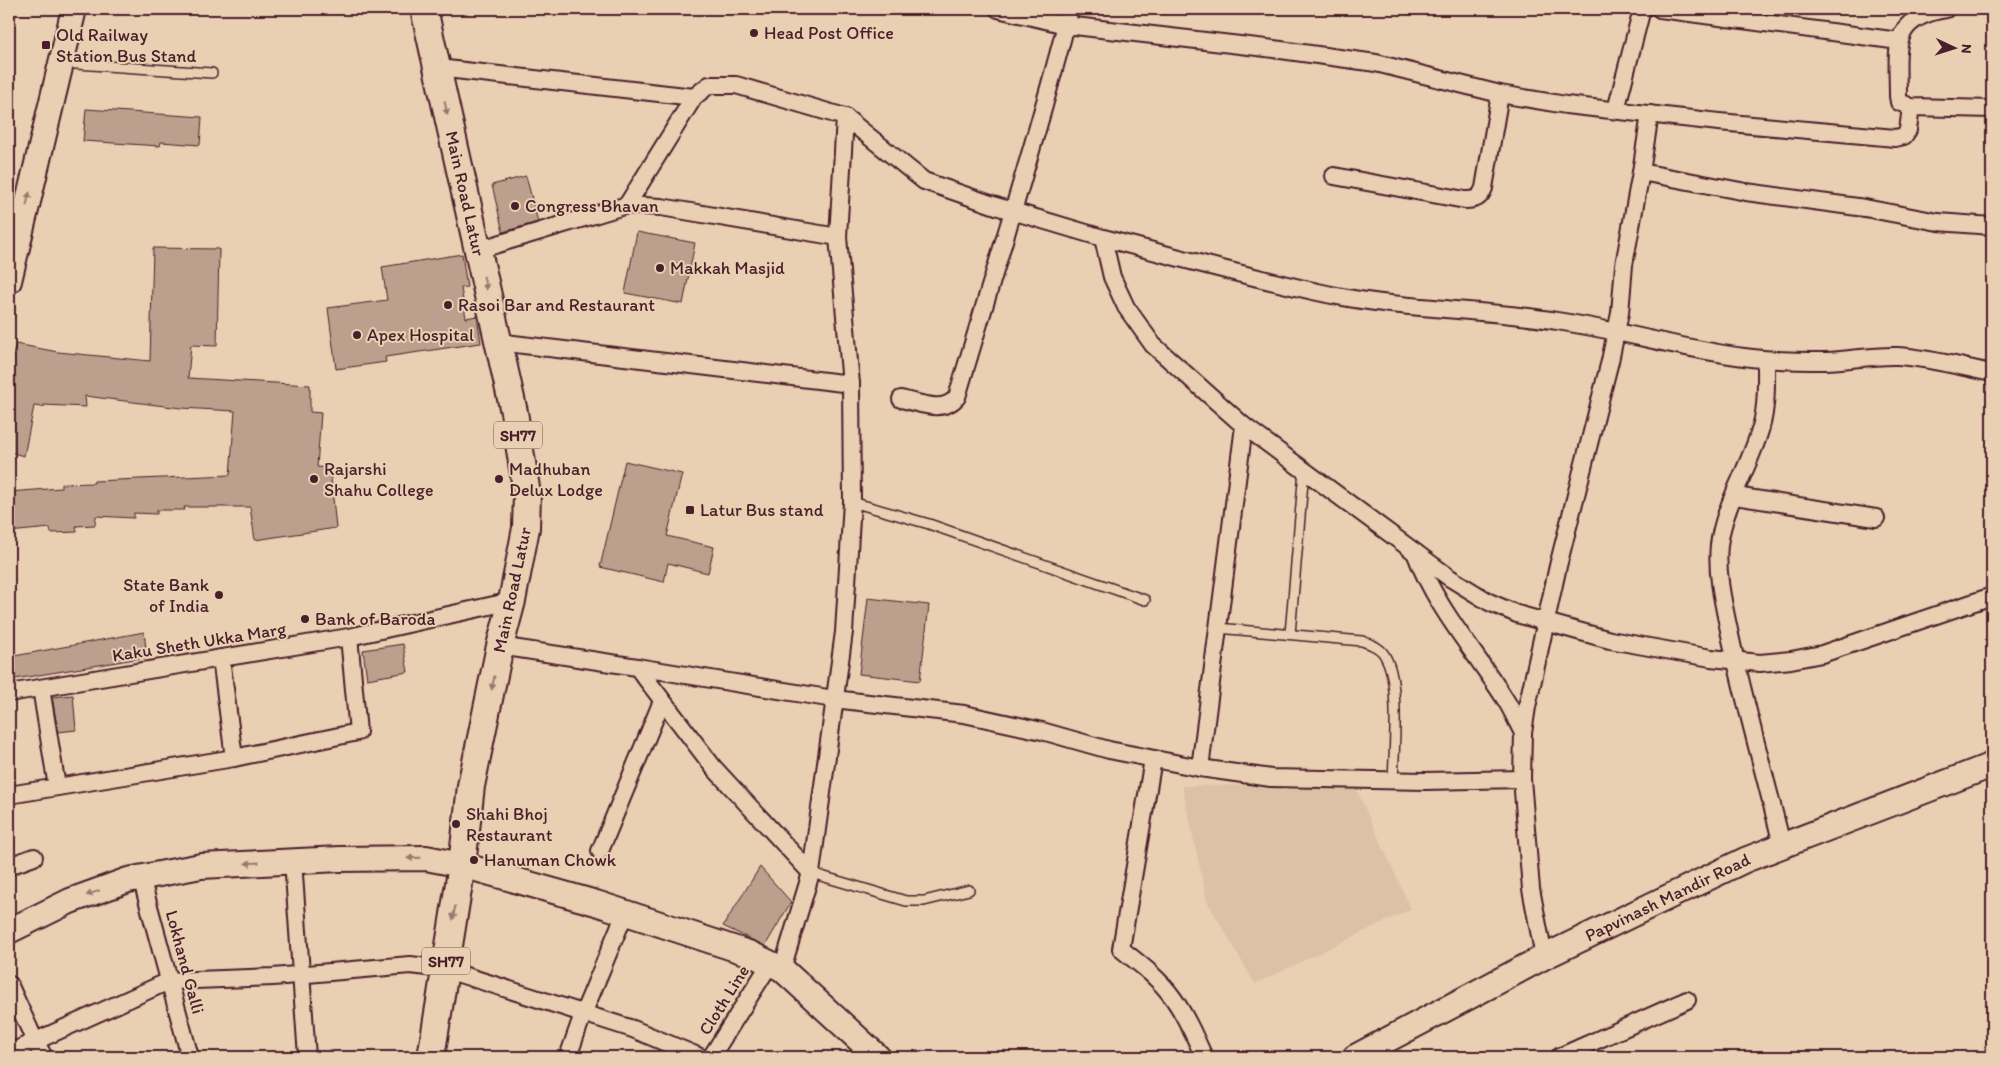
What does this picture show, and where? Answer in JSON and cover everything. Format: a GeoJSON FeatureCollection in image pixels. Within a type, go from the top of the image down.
{"type":"FeatureCollection","features":[{"type":"Feature","properties":{"kind":"main road","name":"Main Road Latur"},"geometry":{"type":"LineString","coordinates":[[424,9],[514,412],[526,494],[526,528],[472,786],[462,865],[431,1057]]}},
{"type":"Feature","properties":{"kind":"street"},"geometry":{"type":"LineString","coordinates":[[9,281],[74,9]]}},
{"type":"Feature","properties":{"kind":"street"},"geometry":{"type":"LineString","coordinates":[[998,9],[1066,25],[1266,48],[1376,63],[1500,94],[1566,105],[1756,126],[1895,138],[1904,136],[1908,130],[1911,107]]}},
{"type":"Feature","properties":{"kind":"street"},"geometry":{"type":"LineString","coordinates":[[901,399],[944,407],[952,404],[957,397],[1012,211],[1036,138],[1070,9]]}},
{"type":"Feature","properties":{"kind":"street"},"geometry":{"type":"LineString","coordinates":[[1616,110],[1642,9]]}},
{"type":"Feature","properties":{"kind":"street"},"geometry":{"type":"LineString","coordinates":[[1660,9],[1899,41]]}},
{"type":"Feature","properties":{"kind":"street"},"geometry":{"type":"LineString","coordinates":[[1946,9],[1929,12],[1912,21],[1899,41],[1899,102],[1911,107],[1992,109]]}},
{"type":"Feature","properties":{"kind":"street"},"geometry":{"type":"LineString","coordinates":[[438,68],[694,97]]}},
{"type":"Feature","properties":{"kind":"street"},"geometry":{"type":"LineString","coordinates":[[627,205],[694,97],[709,85],[736,85],[844,117],[924,181],[1012,211],[1103,238],[1337,296],[1408,307],[1491,312],[1558,321],[1616,331],[1665,344],[1766,360],[1826,361],[1874,356],[1900,356],[1992,373]]}},
{"type":"Feature","properties":{"kind":"street"},"geometry":{"type":"LineString","coordinates":[[1334,176],[1465,200],[1475,200],[1481,196],[1484,188],[1500,94]]}},
{"type":"Feature","properties":{"kind":"street"},"geometry":{"type":"LineString","coordinates":[[1544,957],[1531,889],[1522,779],[1523,733],[1558,566],[1616,331],[1624,265],[1650,114]]}},
{"type":"Feature","properties":{"kind":"street","name":"Cloth Line"},"geometry":{"type":"LineString","coordinates":[[711,1057],[776,967],[810,873],[844,632],[852,502],[851,384],[838,237],[844,117]]}},
{"type":"Feature","properties":{"kind":"street"},"geometry":{"type":"LineString","coordinates":[[1641,172],[1746,192],[1865,208],[1938,222],[1992,226]]}},
{"type":"Feature","properties":{"kind":"street"},"geometry":{"type":"LineString","coordinates":[[478,250],[627,205],[661,208],[838,237]]}},
{"type":"Feature","properties":{"kind":"street"},"geometry":{"type":"LineString","coordinates":[[1103,238],[1112,278],[1126,307],[1153,345],[1244,426],[1450,578],[1489,602],[1517,614],[1610,640],[1736,661],[1760,663],[1822,654],[1992,596]]}},
{"type":"Feature","properties":{"kind":"street"},"geometry":{"type":"LineString","coordinates":[[498,342],[851,384]]}},
{"type":"Feature","properties":{"kind":"street"},"geometry":{"type":"LineString","coordinates":[[1766,360],[1765,406],[1761,427],[1728,512],[1720,542],[1718,561],[1722,594],[1736,661],[1782,845]]}},
{"type":"Feature","properties":{"kind":"street"},"geometry":{"type":"LineString","coordinates":[[1200,768],[1244,426]]}},
{"type":"Feature","properties":{"kind":"street"},"geometry":{"type":"LineString","coordinates":[[1735,496],[1876,518]]}},
{"type":"Feature","properties":{"kind":"street"},"geometry":{"type":"LineString","coordinates":[[1415,552],[1422,572],[1437,600],[1505,700],[1523,733]]}},
{"type":"Feature","properties":{"kind":"street","name":"Kaku Sheth Ukka Marg"},"geometry":{"type":"LineString","coordinates":[[9,694],[349,637],[512,601]]}},
{"type":"Feature","properties":{"kind":"street"},"geometry":{"type":"LineString","coordinates":[[9,795],[234,758],[358,732],[349,637]]}},
{"type":"Feature","properties":{"kind":"street"},"geometry":{"type":"LineString","coordinates":[[500,646],[834,699],[964,714],[1042,731],[1109,750],[1200,768],[1271,778],[1394,781],[1522,779]]}},
{"type":"Feature","properties":{"kind":"street"},"geometry":{"type":"LineString","coordinates":[[220,658],[234,758]]}},
{"type":"Feature","properties":{"kind":"street"},"geometry":{"type":"LineString","coordinates":[[637,667],[714,768],[810,873]]}},
{"type":"Feature","properties":{"kind":"street"},"geometry":{"type":"LineString","coordinates":[[42,688],[56,787]]}},
{"type":"Feature","properties":{"kind":"street"},"geometry":{"type":"LineString","coordinates":[[600,851],[662,701]]}},
{"type":"Feature","properties":{"kind":"street"},"geometry":{"type":"LineString","coordinates":[[1153,759],[1122,949],[1151,973],[1173,998],[1191,1028],[1204,1057]]}},
{"type":"Feature","properties":{"kind":"street","name":"Papvinash Mandir Road"},"geometry":{"type":"LineString","coordinates":[[1354,1057],[1544,957],[1745,860],[1992,765]]}},
{"type":"Feature","properties":{"kind":"street"},"geometry":{"type":"LineString","coordinates":[[9,866],[34,858]]}},
{"type":"Feature","properties":{"kind":"street"},"geometry":{"type":"LineString","coordinates":[[9,931],[70,901],[141,877],[201,866],[293,861],[426,858],[462,865],[625,913],[750,954],[776,967],[878,1057]]}},
{"type":"Feature","properties":{"kind":"street"},"geometry":{"type":"LineString","coordinates":[[293,861],[307,1057]]}},
{"type":"Feature","properties":{"kind":"street","name":"Lokhand Galli"},"geometry":{"type":"LineString","coordinates":[[141,877],[190,1057]]}},
{"type":"Feature","properties":{"kind":"street"},"geometry":{"type":"LineString","coordinates":[[568,1057],[583,1014],[625,913]]}},
{"type":"Feature","properties":{"kind":"street"},"geometry":{"type":"LineString","coordinates":[[9,1053],[168,981],[300,974],[410,965],[444,969],[633,1029],[700,1057]]}},
{"type":"Feature","properties":{"kind":"street"},"geometry":{"type":"LineString","coordinates":[[9,984],[44,1057]]}},
{"type":"Feature","properties":{"kind":"street"},"geometry":{"type":"LineString","coordinates":[[1559,1057],[1687,1000]]}},
{"type":"Feature","properties":{"kind":"lane"},"geometry":{"type":"LineString","coordinates":[[61,63],[212,73]]}},
{"type":"Feature","properties":{"kind":"lane"},"geometry":{"type":"LineString","coordinates":[[1290,634],[1304,470]]}},
{"type":"Feature","properties":{"kind":"lane"},"geometry":{"type":"LineString","coordinates":[[852,502],[929,524],[1145,600]]}},
{"type":"Feature","properties":{"kind":"lane"},"geometry":{"type":"LineString","coordinates":[[1218,628],[1362,641],[1374,645],[1386,657],[1391,672],[1394,703],[1394,781]]}},
{"type":"Feature","properties":{"kind":"lane"},"geometry":{"type":"LineString","coordinates":[[810,873],[906,901],[924,901],[969,890]]}},
{"type":"Feature","properties":{"kind":"shaded area"},"geometry":{"type":"Polygon","coordinates":[[[1354,784],[1411,909],[1255,984],[1207,901],[1182,786],[1354,784]]]}},
{"type":"Feature","properties":{"kind":"building"},"geometry":{"type":"Polygon","coordinates":[[[86,109],[202,117],[200,145],[161,142],[160,146],[83,141],[86,109]]]}},
{"type":"Feature","properties":{"kind":"building","name":"Congress Bhavan"},"geometry":{"type":"Polygon","coordinates":[[[526,176],[538,222],[503,232],[492,185],[526,176]]]}},
{"type":"Feature","properties":{"kind":"building","name":"Makkah Masjid"},"geometry":{"type":"Polygon","coordinates":[[[637,232],[695,243],[683,304],[625,293],[637,232]]]}},
{"type":"Feature","properties":{"kind":"building","name":"Rajarshi Shahu College"},"geometry":{"type":"Polygon","coordinates":[[[153,248],[219,249],[217,346],[191,345],[188,378],[310,385],[310,412],[321,413],[317,467],[330,468],[336,528],[255,540],[250,507],[184,507],[185,510],[157,510],[157,514],[134,513],[134,518],[96,516],[95,525],[76,526],[77,532],[51,533],[50,528],[9,532],[9,492],[61,488],[61,484],[94,483],[94,481],[230,475],[235,411],[181,408],[85,396],[86,407],[34,406],[24,456],[9,452],[9,369],[16,344],[58,352],[150,361],[153,248]]]}},
{"type":"Feature","properties":{"kind":"building"},"geometry":{"type":"Polygon","coordinates":[[[462,254],[467,287],[461,288],[466,318],[477,316],[481,343],[385,357],[386,362],[336,369],[328,308],[387,300],[382,267],[462,254]]]}},
{"type":"Feature","properties":{"kind":"building"},"geometry":{"type":"Polygon","coordinates":[[[625,461],[682,474],[667,536],[714,547],[708,573],[668,563],[664,582],[600,567],[625,461]]]}},
{"type":"Feature","properties":{"kind":"building"},"geometry":{"type":"Polygon","coordinates":[[[868,598],[929,605],[920,681],[859,674],[868,598]]]}},
{"type":"Feature","properties":{"kind":"building"},"geometry":{"type":"Polygon","coordinates":[[[144,632],[147,657],[9,680],[9,657],[144,632]]]}},
{"type":"Feature","properties":{"kind":"building"},"geometry":{"type":"Polygon","coordinates":[[[403,644],[408,672],[367,679],[363,650],[403,644]]]}},
{"type":"Feature","properties":{"kind":"building"},"geometry":{"type":"Polygon","coordinates":[[[73,695],[76,730],[58,732],[52,697],[73,695]]]}},
{"type":"Feature","properties":{"kind":"building"},"geometry":{"type":"Polygon","coordinates":[[[760,867],[791,902],[765,946],[723,926],[760,867]]]}},
{"type":"Feature","properties":{"kind":"place","name":"Head Post Office"},"geometry":{"type":"Point","coordinates":[754,33]}},
{"type":"Feature","properties":{"kind":"place","name":"Old Railway Station Bus Stand"},"geometry":{"type":"Point","coordinates":[46,45]}},
{"type":"Feature","properties":{"kind":"place","name":"Congress Bhavan"},"geometry":{"type":"Point","coordinates":[515,206]}},
{"type":"Feature","properties":{"kind":"place","name":"Makkah Masjid"},"geometry":{"type":"Point","coordinates":[660,268]}},
{"type":"Feature","properties":{"kind":"place","name":"Rasoi Bar and Restaurant"},"geometry":{"type":"Point","coordinates":[448,305]}},
{"type":"Feature","properties":{"kind":"place","name":"Apex Hospital"},"geometry":{"type":"Point","coordinates":[357,335]}},
{"type":"Feature","properties":{"kind":"place","name":"Rajarshi Shahu College"},"geometry":{"type":"Point","coordinates":[314,479]}},
{"type":"Feature","properties":{"kind":"place","name":"Madhuban Delux Lodge"},"geometry":{"type":"Point","coordinates":[499,479]}},
{"type":"Feature","properties":{"kind":"place","name":"Latur Bus stand"},"geometry":{"type":"Point","coordinates":[690,510]}},
{"type":"Feature","properties":{"kind":"place","name":"State Bank of India"},"geometry":{"type":"Point","coordinates":[219,595]}},
{"type":"Feature","properties":{"kind":"place","name":"Bank of Baroda"},"geometry":{"type":"Point","coordinates":[305,619]}},
{"type":"Feature","properties":{"kind":"place","name":"Shahi Bhoj Restaurant"},"geometry":{"type":"Point","coordinates":[456,824]}},
{"type":"Feature","properties":{"kind":"place","name":"Hanuman Chowk"},"geometry":{"type":"Point","coordinates":[474,860]}}]}
